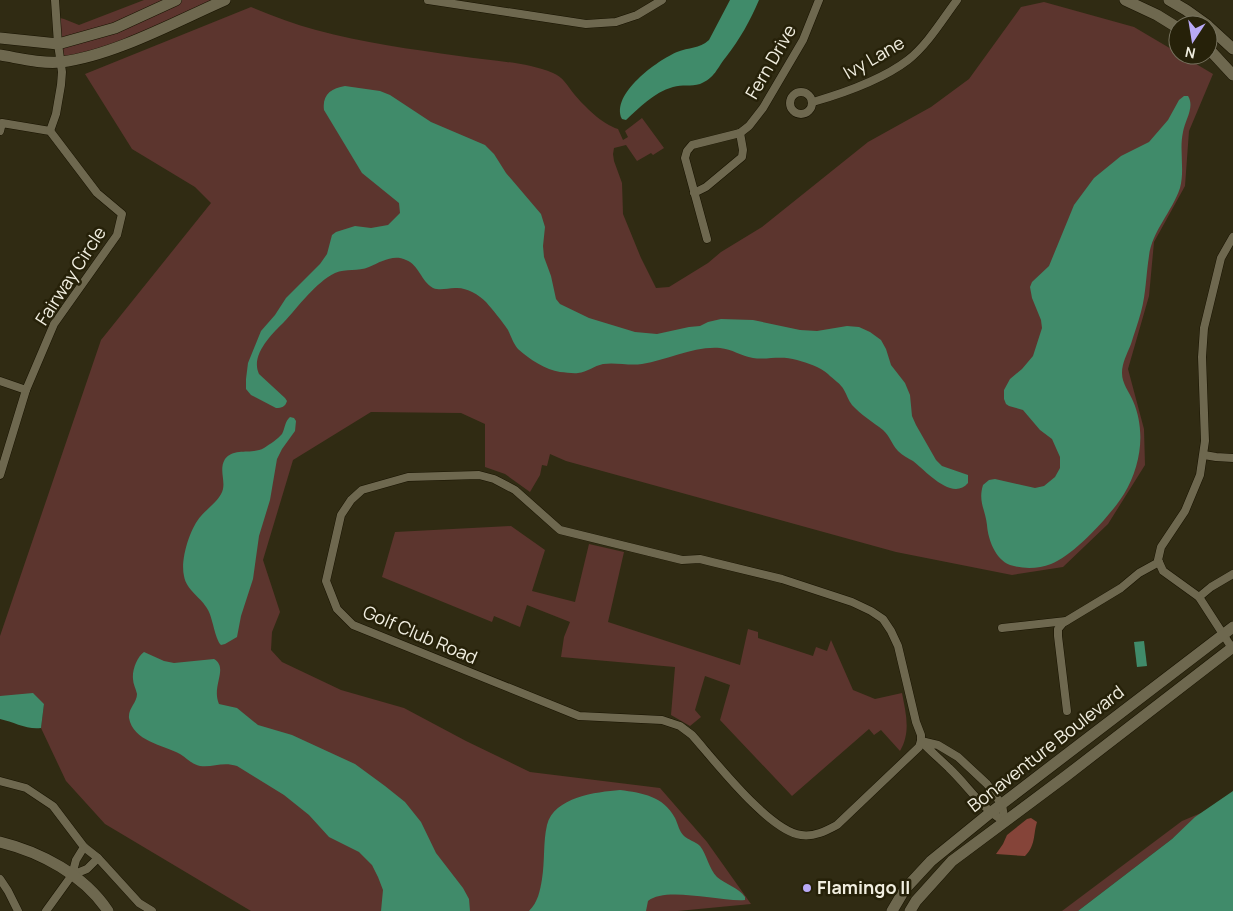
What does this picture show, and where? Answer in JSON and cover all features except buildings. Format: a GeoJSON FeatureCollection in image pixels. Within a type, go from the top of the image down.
{"type":"FeatureCollection","features":[{"type":"Feature","properties":{"kind":"main road"},"geometry":{"type":"LineString","coordinates":[[0,38],[58,44],[116,28],[176,0]]}},
{"type":"Feature","properties":{"kind":"main road"},"geometry":{"type":"LineString","coordinates":[[0,55],[38,61],[60,62],[90,56],[126,44],[225,0]]}},
{"type":"Feature","properties":{"kind":"main road"},"geometry":{"type":"LineString","coordinates":[[1125,0],[1168,22]]}},
{"type":"Feature","properties":{"kind":"main road"},"geometry":{"type":"LineString","coordinates":[[1169,0],[1193,15]]}},
{"type":"Feature","properties":{"kind":"main road"},"geometry":{"type":"LineString","coordinates":[[1218,36],[1233,49]]}},
{"type":"Feature","properties":{"kind":"main road"},"geometry":{"type":"LineString","coordinates":[[1218,59],[1233,75]]}},
{"type":"Feature","properties":{"kind":"main road","name":"Bonaventure Boulevard"},"geometry":{"type":"LineString","coordinates":[[892,911],[905,889],[931,861],[1229,630]]}},
{"type":"Feature","properties":{"kind":"main road","name":"Bonaventure Boulevard"},"geometry":{"type":"LineString","coordinates":[[910,911],[916,901],[952,860],[1005,822],[1233,648]]}},
{"type":"Feature","properties":{"kind":"main road"},"geometry":{"type":"LineString","coordinates":[[0,842],[42,857],[72,876],[87,886],[108,911]]}},
{"type":"Feature","properties":{"kind":"street"},"geometry":{"type":"LineString","coordinates":[[1,125],[50,131],[56,114],[61,86],[55,0]]}},
{"type":"Feature","properties":{"kind":"street"},"geometry":{"type":"LineString","coordinates":[[428,0],[586,24],[616,22],[637,15],[662,0]]}},
{"type":"Feature","properties":{"kind":"street","name":"Fern Drive"},"geometry":{"type":"LineString","coordinates":[[740,133],[749,126],[763,108],[803,40],[819,0]]}},
{"type":"Feature","properties":{"kind":"street","name":"Ivy Lane"},"geometry":{"type":"LineString","coordinates":[[813,102],[848,91],[878,78],[908,60],[927,41],[957,0]]}},
{"type":"Feature","properties":{"kind":"street","name":"Fairway Circle"},"geometry":{"type":"LineString","coordinates":[[0,475],[26,390],[54,324],[117,235],[122,214],[97,193],[50,131]]}},
{"type":"Feature","properties":{"kind":"street"},"geometry":{"type":"LineString","coordinates":[[694,193],[706,187],[742,157],[743,150],[740,133],[692,145],[687,151],[685,158],[694,193],[708,239]]}},
{"type":"Feature","properties":{"kind":"street"},"geometry":{"type":"LineString","coordinates":[[1233,237],[1221,258],[1204,328],[1202,357],[1205,441],[1200,475],[1193,494],[1177,525],[1161,547],[1159,562],[1163,571],[1199,597],[1229,630],[1233,648]]}},
{"type":"Feature","properties":{"kind":"street"},"geometry":{"type":"LineString","coordinates":[[0,381],[26,390]]}},
{"type":"Feature","properties":{"kind":"street"},"geometry":{"type":"LineString","coordinates":[[1204,454],[1233,458]]}},
{"type":"Feature","properties":{"kind":"street","name":"Golf Club Road"},"geometry":{"type":"LineString","coordinates":[[479,475],[494,479],[515,490],[560,530],[682,560],[700,559],[782,579],[852,602],[883,619],[891,631],[898,646],[921,741],[915,752],[837,825],[822,833],[803,836],[792,834],[764,816],[692,736],[680,726],[662,720],[572,714],[535,697],[354,625],[337,609],[326,581],[341,515],[351,500],[362,490],[408,478],[479,475]]}},
{"type":"Feature","properties":{"kind":"street"},"geometry":{"type":"LineString","coordinates":[[1068,711],[1058,636],[1060,627],[1066,621],[1121,588],[1139,573],[1159,562]]}},
{"type":"Feature","properties":{"kind":"street"},"geometry":{"type":"LineString","coordinates":[[1199,597],[1211,587],[1233,574]]}},
{"type":"Feature","properties":{"kind":"street"},"geometry":{"type":"LineString","coordinates":[[1002,628],[1066,621]]}},
{"type":"Feature","properties":{"kind":"street"},"geometry":{"type":"LineString","coordinates":[[921,741],[938,745],[958,757],[986,784],[1002,805],[1005,822]]}},
{"type":"Feature","properties":{"kind":"street"},"geometry":{"type":"LineString","coordinates":[[921,741],[932,754],[949,767],[990,814],[1005,822]]}},
{"type":"Feature","properties":{"kind":"street"},"geometry":{"type":"LineString","coordinates":[[949,767],[958,757]]}},
{"type":"Feature","properties":{"kind":"street"},"geometry":{"type":"LineString","coordinates":[[0,781],[26,788],[53,806],[84,847],[98,858],[140,903],[152,911]]}},
{"type":"Feature","properties":{"kind":"street"},"geometry":{"type":"LineString","coordinates":[[46,911],[72,876],[76,860],[84,847]]}},
{"type":"Feature","properties":{"kind":"street"},"geometry":{"type":"LineString","coordinates":[[72,876],[87,869],[98,858]]}},
{"type":"Feature","properties":{"kind":"street"},"geometry":{"type":"LineString","coordinates":[[0,879],[18,911]]}},
{"type":"Feature","properties":{"kind":"shaded area"},"geometry":{"type":"Polygon","coordinates":[[[144,0],[225,0],[126,44],[60,62],[56,17],[79,25],[144,0]]]}},
{"type":"Feature","properties":{"kind":"shaded area"},"geometry":{"type":"Polygon","coordinates":[[[730,0],[759,0],[740,37],[712,76],[700,84],[676,86],[659,93],[626,120],[622,119],[620,109],[623,99],[638,79],[669,56],[681,50],[694,48],[709,40],[730,0]]]}},
{"type":"Feature","properties":{"kind":"shaded area"},"geometry":{"type":"Polygon","coordinates":[[[1044,2],[1134,27],[1168,47],[1168,65],[1198,65],[1213,74],[1189,131],[1185,186],[1154,242],[1149,296],[1128,369],[1144,429],[1145,465],[1108,524],[1063,567],[1012,575],[896,552],[566,461],[550,454],[547,466],[542,465],[540,475],[530,492],[505,474],[485,467],[485,424],[461,413],[371,412],[293,460],[263,560],[280,612],[272,632],[271,650],[282,662],[341,690],[404,708],[530,772],[660,788],[707,842],[751,904],[678,911],[251,911],[105,824],[66,781],[41,728],[44,704],[0,696],[0,636],[101,340],[211,203],[195,187],[132,149],[85,74],[251,7],[300,25],[351,39],[518,64],[553,73],[562,79],[578,99],[594,114],[618,129],[623,140],[628,137],[625,131],[642,118],[664,148],[653,155],[651,153],[637,161],[626,145],[614,148],[613,154],[622,183],[623,214],[656,288],[669,287],[762,227],[868,142],[931,107],[969,79],[1021,7],[1044,2]]]}},
{"type":"Feature","properties":{"kind":"shaded area"},"geometry":{"type":"Polygon","coordinates":[[[345,86],[380,91],[390,95],[431,122],[485,145],[541,214],[545,227],[544,257],[551,276],[556,299],[560,304],[589,318],[635,332],[657,334],[700,326],[721,319],[753,320],[800,330],[817,331],[847,326],[859,327],[870,332],[881,340],[891,365],[905,383],[910,395],[912,416],[936,460],[942,466],[968,475],[968,483],[962,488],[954,489],[939,483],[931,477],[913,461],[900,453],[885,432],[856,409],[839,384],[825,372],[814,366],[791,359],[753,358],[733,351],[710,348],[690,351],[642,364],[603,364],[576,373],[555,371],[527,357],[518,349],[503,323],[479,296],[463,289],[433,288],[410,262],[401,258],[387,259],[365,268],[335,273],[314,289],[268,339],[257,360],[259,374],[285,398],[287,401],[285,405],[276,408],[251,395],[246,389],[248,363],[261,331],[286,298],[320,264],[327,254],[332,235],[355,226],[371,228],[388,225],[400,213],[399,203],[362,173],[324,110],[324,100],[328,93],[336,88],[345,86]]]}},
{"type":"Feature","properties":{"kind":"shaded area"},"geometry":{"type":"Polygon","coordinates":[[[1184,96],[1188,96],[1190,100],[1190,109],[1182,139],[1180,188],[1151,247],[1141,312],[1122,369],[1123,381],[1137,412],[1140,436],[1138,460],[1130,483],[1118,503],[1091,534],[1060,560],[1036,568],[1010,565],[1000,558],[993,548],[982,501],[983,485],[989,480],[995,479],[1035,488],[1044,486],[1055,477],[1060,468],[1060,457],[1052,439],[1040,430],[1023,410],[1009,406],[1004,399],[1004,390],[1010,379],[1033,356],[1042,328],[1030,287],[1032,282],[1049,266],[1074,205],[1094,178],[1121,156],[1149,142],[1168,120],[1179,100],[1184,96]]]}},
{"type":"Feature","properties":{"kind":"shaded area"},"geometry":{"type":"Polygon","coordinates":[[[290,417],[296,421],[295,431],[277,459],[270,500],[259,536],[253,579],[241,616],[237,637],[221,645],[208,610],[185,581],[183,562],[187,544],[197,521],[222,493],[222,466],[225,459],[233,453],[264,448],[282,434],[290,417]]]}},
{"type":"Feature","properties":{"kind":"shaded area"},"geometry":{"type":"Polygon","coordinates":[[[511,526],[545,550],[532,591],[575,602],[589,544],[624,552],[608,622],[740,665],[748,629],[758,632],[758,638],[813,656],[816,647],[827,651],[831,640],[853,690],[875,699],[902,693],[907,730],[900,751],[881,730],[874,735],[869,729],[792,796],[720,720],[730,685],[705,676],[695,710],[701,717],[690,726],[671,715],[675,667],[561,657],[564,637],[570,622],[527,605],[520,627],[494,616],[492,622],[382,577],[395,532],[511,526]]]}},
{"type":"Feature","properties":{"kind":"shaded area"},"geometry":{"type":"Polygon","coordinates":[[[1144,641],[1147,666],[1137,667],[1134,642],[1144,641]]]}},
{"type":"Feature","properties":{"kind":"shaded area"},"geometry":{"type":"Polygon","coordinates":[[[144,652],[164,661],[174,663],[214,659],[220,667],[217,691],[219,704],[237,708],[258,725],[292,735],[355,764],[385,786],[405,802],[421,822],[436,853],[463,888],[469,899],[470,911],[381,911],[383,890],[372,865],[359,852],[329,837],[309,815],[284,795],[237,766],[227,764],[200,766],[180,754],[142,737],[132,726],[129,714],[137,694],[133,681],[134,668],[137,660],[144,652]]]}},
{"type":"Feature","properties":{"kind":"shaded area"},"geometry":{"type":"Polygon","coordinates":[[[33,693],[44,704],[41,728],[26,727],[0,719],[0,696],[33,693]]]}},
{"type":"Feature","properties":{"kind":"shaded area"},"geometry":{"type":"Polygon","coordinates":[[[620,790],[644,794],[665,805],[675,818],[682,834],[700,846],[717,877],[739,891],[745,897],[745,900],[667,895],[648,901],[646,911],[529,911],[537,900],[540,888],[546,831],[551,816],[558,808],[577,798],[599,792],[620,790]]]}},
{"type":"Feature","properties":{"kind":"shaded area"},"geometry":{"type":"Polygon","coordinates":[[[1233,791],[1233,911],[1078,911],[1172,839],[1195,817],[1233,791]]]}},
{"type":"Feature","properties":{"kind":"shaded area"},"geometry":{"type":"Polygon","coordinates":[[[1201,813],[1172,839],[1078,911],[1062,911],[1182,821],[1201,813]]]}},
{"type":"Feature","properties":{"kind":"shaded area"},"geometry":{"type":"Polygon","coordinates":[[[1031,818],[1037,822],[1033,844],[1029,852],[1025,856],[996,854],[1007,835],[1031,818]]]}},
{"type":"Feature","properties":{"kind":"place","name":"Flamingo II"},"geometry":{"type":"Point","coordinates":[807,888]}}]}
